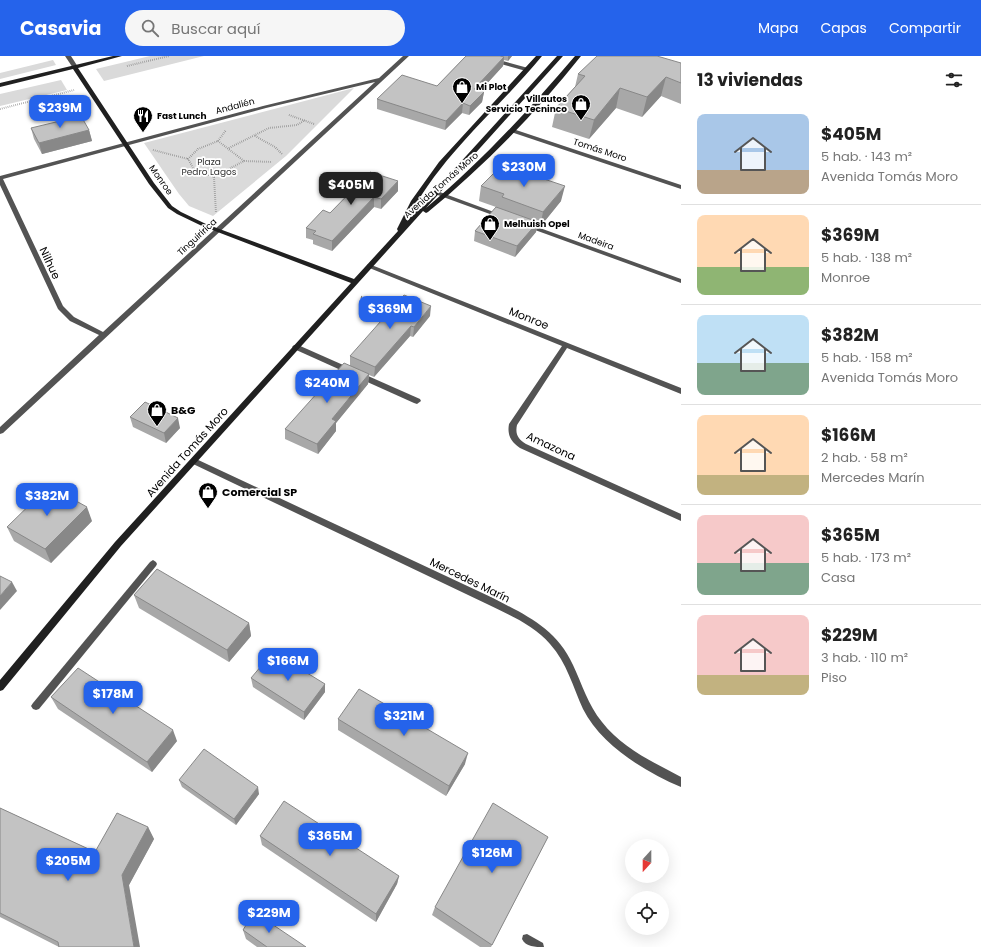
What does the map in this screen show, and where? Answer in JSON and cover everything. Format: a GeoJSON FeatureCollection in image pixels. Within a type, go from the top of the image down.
{"type":"FeatureCollection","features":[{"type":"Feature","properties":{"kind":"main road"},"geometry":{"type":"LineString","coordinates":[[0,85],[119,56]]}},
{"type":"Feature","properties":{"kind":"main road","name":"Avenida Tomás Moro"},"geometry":{"type":"LineString","coordinates":[[396,237],[414,201],[441,163],[539,56]]}},
{"type":"Feature","properties":{"kind":"main road","name":"Avenida Tomás Moro"},"geometry":{"type":"LineString","coordinates":[[0,687],[118,544],[560,56]]}},
{"type":"Feature","properties":{"kind":"main road","name":"Avenida Tomás Moro"},"geometry":{"type":"LineString","coordinates":[[396,237],[479,165],[513,131],[578,56]]}},
{"type":"Feature","properties":{"kind":"main road","name":"Monroe"},"geometry":{"type":"LineString","coordinates":[[75,67],[159,195],[170,207],[190,220],[355,282]]}},
{"type":"Feature","properties":{"kind":"street","name":"Monroe"},"geometry":{"type":"LineString","coordinates":[[68,56],[75,67]]}},
{"type":"Feature","properties":{"kind":"street","name":"Tinguiririca"},"geometry":{"type":"LineString","coordinates":[[0,431],[406,56]]}},
{"type":"Feature","properties":{"kind":"street"},"geometry":{"type":"LineString","coordinates":[[482,58],[526,69]]}},
{"type":"Feature","properties":{"kind":"street","name":"Andalién"},"geometry":{"type":"LineString","coordinates":[[0,178],[265,107],[382,79]]}},
{"type":"Feature","properties":{"kind":"street","name":"Tomás Moro"},"geometry":{"type":"LineString","coordinates":[[513,131],[681,187]]}},
{"type":"Feature","properties":{"kind":"street","name":"Nilhue"},"geometry":{"type":"LineString","coordinates":[[0,178],[60,307],[72,319],[104,335]]}},
{"type":"Feature","properties":{"kind":"street"},"geometry":{"type":"LineString","coordinates":[[437,193],[505,217]]}},
{"type":"Feature","properties":{"kind":"street","name":"Madeira"},"geometry":{"type":"LineString","coordinates":[[520,223],[681,281]]}},
{"type":"Feature","properties":{"kind":"street","name":"Monroe"},"geometry":{"type":"LineString","coordinates":[[369,266],[681,391]]}},
{"type":"Feature","properties":{"kind":"street","name":"Amazona"},"geometry":{"type":"LineString","coordinates":[[566,344],[513,424],[512,432],[515,440],[523,446],[681,518]]}},
{"type":"Feature","properties":{"kind":"street"},"geometry":{"type":"LineString","coordinates":[[296,347],[417,401]]}},
{"type":"Feature","properties":{"kind":"street","name":"Mercedes Marín"},"geometry":{"type":"LineString","coordinates":[[194,461],[490,601],[531,623],[545,633],[559,649],[586,706],[598,726],[616,746],[640,761],[681,782]]}},
{"type":"Feature","properties":{"kind":"street"},"geometry":{"type":"LineString","coordinates":[[36,706],[153,564]]}},
{"type":"Feature","properties":{"kind":"street"},"geometry":{"type":"LineString","coordinates":[[526,939],[539,947]]}},
{"type":"Feature","properties":{"kind":"path"},"geometry":{"type":"LineString","coordinates":[[0,109],[76,90]]}},
{"type":"Feature","properties":{"kind":"path"},"geometry":{"type":"LineString","coordinates":[[265,107],[305,120],[326,130]]}},
{"type":"Feature","properties":{"kind":"path"},"geometry":{"type":"LineString","coordinates":[[230,148],[269,128],[297,125],[305,120]]}},
{"type":"Feature","properties":{"kind":"path"},"geometry":{"type":"LineString","coordinates":[[254,136],[275,147],[290,163]]}},
{"type":"Feature","properties":{"kind":"path"},"geometry":{"type":"LineString","coordinates":[[188,159],[198,149],[218,141],[230,148],[244,161]]}},
{"type":"Feature","properties":{"kind":"path"},"geometry":{"type":"LineString","coordinates":[[152,150],[188,159],[194,170],[214,177],[244,161],[290,163]]}},
{"type":"Feature","properties":{"kind":"path"},"geometry":{"type":"LineString","coordinates":[[214,177],[216,216]]}},
{"type":"Feature","properties":{"kind":"green space"},"geometry":{"type":"Polygon","coordinates":[[[150,56],[204,56],[104,81],[96,69],[150,56]]]}},
{"type":"Feature","properties":{"kind":"green space"},"geometry":{"type":"Polygon","coordinates":[[[53,60],[56,65],[0,79],[0,73],[53,60]]]}},
{"type":"Feature","properties":{"kind":"green space"},"geometry":{"type":"Polygon","coordinates":[[[61,80],[67,90],[0,106],[0,94],[61,80]]]}},
{"type":"Feature","properties":{"kind":"green space","name":"Plaza Pedro Lagos"},"geometry":{"type":"Polygon","coordinates":[[[354,88],[286,156],[213,216],[189,206],[144,143],[354,88]]]}},
{"type":"Feature","properties":{"kind":"building"},"geometry":{"type":"Polygon","coordinates":[[[466,56],[504,57],[474,89],[484,92],[470,106],[463,103],[446,121],[377,99],[402,75],[437,86],[466,56]]]}},
{"type":"Feature","properties":{"kind":"building"},"geometry":{"type":"Polygon","coordinates":[[[597,56],[657,56],[681,63],[681,83],[666,77],[647,97],[620,88],[594,120],[556,108],[585,76],[578,74],[597,56]]]}},
{"type":"Feature","properties":{"kind":"building"},"geometry":{"type":"Polygon","coordinates":[[[81,116],[89,130],[39,143],[31,128],[81,116]]]}},
{"type":"Feature","properties":{"kind":"building"},"geometry":{"type":"Polygon","coordinates":[[[502,165],[565,186],[543,212],[502,197],[504,194],[481,186],[502,165]]]}},
{"type":"Feature","properties":{"kind":"building"},"geometry":{"type":"Polygon","coordinates":[[[370,172],[398,181],[381,199],[374,197],[332,241],[313,234],[316,231],[306,228],[323,210],[330,213],[370,172]]]}},
{"type":"Feature","properties":{"kind":"building"},"geometry":{"type":"Polygon","coordinates":[[[496,207],[538,222],[517,246],[475,231],[496,207]]]}},
{"type":"Feature","properties":{"kind":"building"},"geometry":{"type":"Polygon","coordinates":[[[404,295],[431,306],[414,327],[411,326],[375,367],[350,356],[404,295]]]}},
{"type":"Feature","properties":{"kind":"building"},"geometry":{"type":"Polygon","coordinates":[[[344,363],[369,374],[332,419],[336,421],[317,444],[285,429],[344,363]]]}},
{"type":"Feature","properties":{"kind":"building"},"geometry":{"type":"Polygon","coordinates":[[[145,402],[178,418],[164,433],[130,417],[145,402]]]}},
{"type":"Feature","properties":{"kind":"building"},"geometry":{"type":"Polygon","coordinates":[[[49,486],[87,507],[45,549],[7,527],[49,486]]]}},
{"type":"Feature","properties":{"kind":"building"},"geometry":{"type":"Polygon","coordinates":[[[157,569],[249,623],[227,650],[134,595],[157,569]]]}},
{"type":"Feature","properties":{"kind":"building"},"geometry":{"type":"Polygon","coordinates":[[[0,576],[12,582],[0,596],[0,576]]]}},
{"type":"Feature","properties":{"kind":"building"},"geometry":{"type":"Polygon","coordinates":[[[273,652],[325,684],[304,712],[251,678],[273,652]]]}},
{"type":"Feature","properties":{"kind":"building"},"geometry":{"type":"Polygon","coordinates":[[[78,668],[173,730],[147,762],[51,697],[78,668]]]}},
{"type":"Feature","properties":{"kind":"building"},"geometry":{"type":"Polygon","coordinates":[[[359,689],[468,753],[449,786],[338,719],[359,689]]]}},
{"type":"Feature","properties":{"kind":"building"},"geometry":{"type":"Polygon","coordinates":[[[204,749],[258,787],[234,819],[179,780],[204,749]]]}},
{"type":"Feature","properties":{"kind":"building"},"geometry":{"type":"Polygon","coordinates":[[[284,801],[399,876],[376,914],[260,836],[284,801]]]}},
{"type":"Feature","properties":{"kind":"building"},"geometry":{"type":"Polygon","coordinates":[[[493,803],[548,837],[492,945],[435,907],[493,803]]]}},
{"type":"Feature","properties":{"kind":"building"},"geometry":{"type":"Polygon","coordinates":[[[0,808],[95,852],[117,813],[148,827],[122,875],[134,947],[59,947],[58,942],[0,913],[0,808]]]}},
{"type":"Feature","properties":{"kind":"building"},"geometry":{"type":"Polygon","coordinates":[[[254,912],[306,947],[267,947],[243,930],[254,912]]]}},
{"type":"Feature","properties":{"kind":"place","name":"Mi Plot"},"geometry":{"type":"Point","coordinates":[462,104]}},
{"type":"Feature","properties":{"kind":"place","name":"Villautos Servicio Tecninco"},"geometry":{"type":"Point","coordinates":[581,121]}},
{"type":"Feature","properties":{"kind":"place","name":"Fast Lunch"},"geometry":{"type":"Point","coordinates":[143,133]}},
{"type":"Feature","properties":{"kind":"place","name":"Melhuish Opel"},"geometry":{"type":"Point","coordinates":[490,241]}},
{"type":"Feature","properties":{"kind":"place","name":"B&G"},"geometry":{"type":"Point","coordinates":[157,427]}},
{"type":"Feature","properties":{"kind":"place","name":"Comercial SP"},"geometry":{"type":"Point","coordinates":[208,509]}}]}
